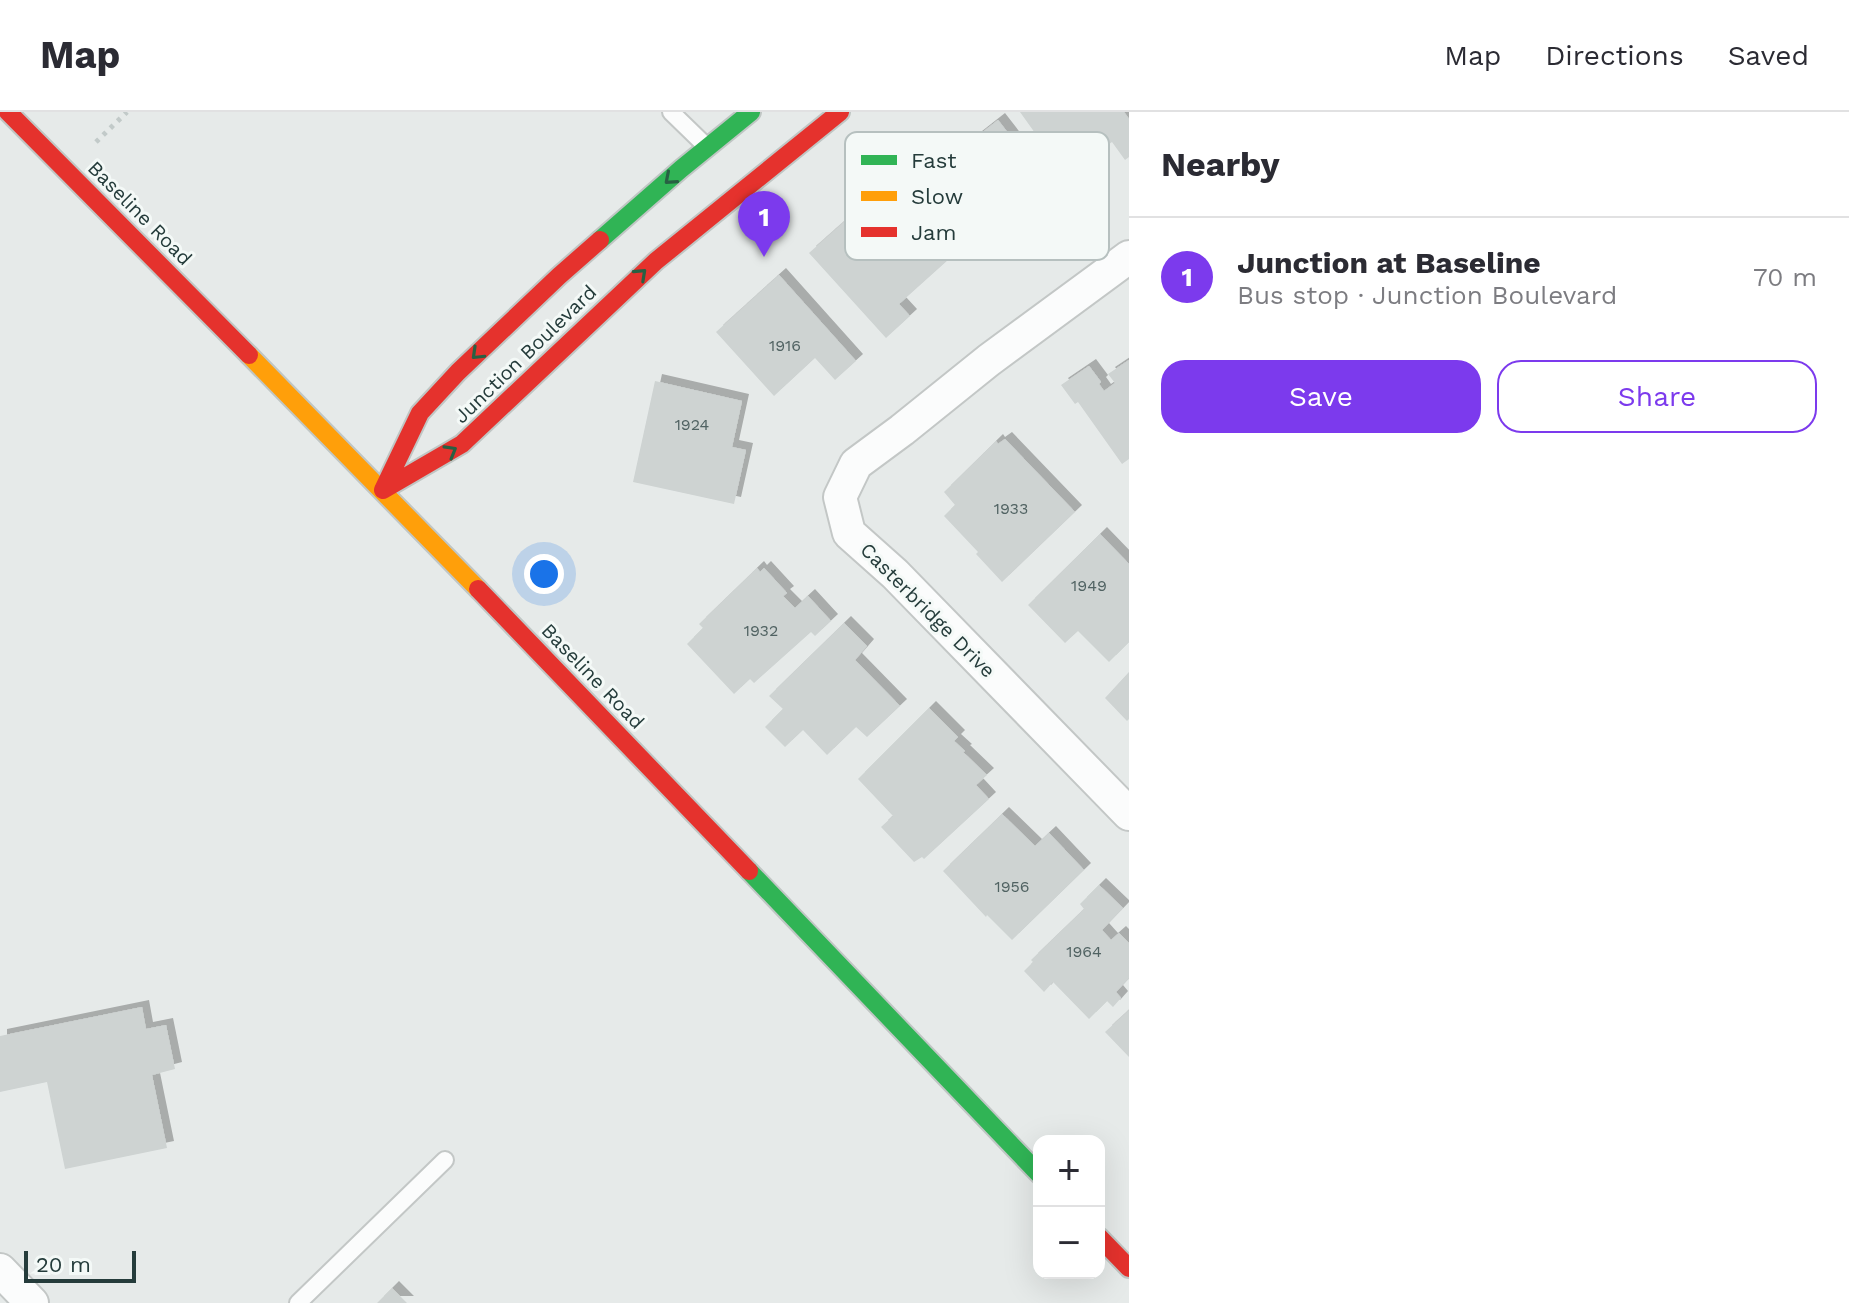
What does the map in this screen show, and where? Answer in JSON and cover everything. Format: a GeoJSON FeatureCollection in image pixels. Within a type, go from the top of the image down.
{"type":"FeatureCollection","features":[{"type":"Feature","properties":{"kind":"main road","name":"Baseline Road"},"geometry":{"type":"LineString","coordinates":[[8,112],[383,490],[1033,1168]]}},
{"type":"Feature","properties":{"kind":"main road","name":"Junction Boulevard"},"geometry":{"type":"LineString","coordinates":[[383,490],[420,413],[439,393],[559,276],[751,112]]}},
{"type":"Feature","properties":{"kind":"main road","name":"Junction Boulevard"},"geometry":{"type":"LineString","coordinates":[[383,490],[462,444],[656,261],[840,112]]}},
{"type":"Feature","properties":{"kind":"main road"},"geometry":{"type":"LineString","coordinates":[[1105,1243],[1129,1268]]}},
{"type":"Feature","properties":{"kind":"street","name":"Casterbridge Drive"},"geometry":{"type":"LineString","coordinates":[[1129,257],[989,360],[856,464],[840,497],[849,533],[895,574],[1129,814]]}},
{"type":"Feature","properties":{"kind":"street"},"geometry":{"type":"LineString","coordinates":[[0,1270],[32,1303]]}},
{"type":"Feature","properties":{"kind":"lane"},"geometry":{"type":"LineString","coordinates":[[671,112],[708,148]]}},
{"type":"Feature","properties":{"kind":"lane"},"geometry":{"type":"LineString","coordinates":[[298,1303],[445,1160]]}},
{"type":"Feature","properties":{"kind":"building"},"geometry":{"type":"Polygon","coordinates":[[[1020,112],[1124,112],[1129,119],[1129,157],[1125,160],[1112,142],[1109,144],[1109,132],[1034,132],[1020,112]]]}},
{"type":"Feature","properties":{"kind":"building"},"geometry":{"type":"Polygon","coordinates":[[[998,120],[1007,132],[983,132],[998,120]]]}},
{"type":"Feature","properties":{"kind":"building"},"geometry":{"type":"Polygon","coordinates":[[[845,221],[845,260],[948,260],[899,304],[910,316],[886,338],[809,253],[845,221]]]}},
{"type":"Feature","properties":{"kind":"building"},"geometry":{"type":"Polygon","coordinates":[[[779,275],[856,361],[835,380],[815,358],[774,396],[716,332],[779,275]]]}},
{"type":"Feature","properties":{"kind":"building"},"geometry":{"type":"Polygon","coordinates":[[[1129,360],[1129,459],[1122,464],[1078,402],[1075,404],[1061,385],[1089,366],[1104,391],[1115,383],[1108,374],[1129,360]]]}},
{"type":"Feature","properties":{"kind":"building"},"geometry":{"type":"Polygon","coordinates":[[[655,381],[742,401],[732,447],[746,450],[734,504],[633,482],[655,381]]]}},
{"type":"Feature","properties":{"kind":"building"},"geometry":{"type":"Polygon","coordinates":[[[1005,439],[1075,512],[1002,582],[944,516],[955,505],[944,492],[996,441],[998,444],[1005,439]]]}},
{"type":"Feature","properties":{"kind":"building"},"geometry":{"type":"Polygon","coordinates":[[[1100,534],[1129,564],[1129,642],[1109,662],[1078,631],[1065,643],[1028,605],[1100,534]]]}},
{"type":"Feature","properties":{"kind":"building"},"geometry":{"type":"Polygon","coordinates":[[[757,568],[760,572],[764,568],[787,593],[783,596],[795,608],[808,596],[831,621],[815,636],[811,632],[754,683],[750,679],[734,694],[687,644],[703,628],[699,624],[757,568]]]}},
{"type":"Feature","properties":{"kind":"building"},"geometry":{"type":"Polygon","coordinates":[[[844,623],[867,646],[855,660],[900,706],[867,737],[856,727],[827,755],[803,730],[785,747],[765,727],[783,709],[769,696],[844,623]]]}},
{"type":"Feature","properties":{"kind":"building"},"geometry":{"type":"Polygon","coordinates":[[[1129,672],[1129,719],[1127,721],[1105,698],[1129,672]]]}},
{"type":"Feature","properties":{"kind":"building"},"geometry":{"type":"Polygon","coordinates":[[[929,708],[958,737],[954,741],[963,752],[987,775],[976,785],[989,799],[924,859],[922,857],[914,862],[881,827],[893,816],[858,779],[929,708]]]}},
{"type":"Feature","properties":{"kind":"building"},"geometry":{"type":"Polygon","coordinates":[[[1002,814],[1035,846],[1049,833],[1084,870],[1012,940],[943,871],[1002,814]]]}},
{"type":"Feature","properties":{"kind":"building"},"geometry":{"type":"Polygon","coordinates":[[[1099,885],[1123,908],[1102,930],[1111,940],[1119,933],[1129,943],[1129,978],[1116,992],[1121,998],[1113,1007],[1107,1001],[1089,1019],[1053,982],[1044,992],[1024,971],[1033,962],[1031,960],[1084,909],[1080,904],[1099,885]]]}},
{"type":"Feature","properties":{"kind":"building"},"geometry":{"type":"Polygon","coordinates":[[[142,1007],[146,1029],[166,1025],[175,1069],[152,1075],[167,1148],[65,1169],[47,1082],[0,1092],[0,1036],[142,1007]]]}},
{"type":"Feature","properties":{"kind":"building"},"geometry":{"type":"Polygon","coordinates":[[[1129,1010],[1129,1057],[1105,1032],[1129,1010]]]}},
{"type":"Feature","properties":{"kind":"building"},"geometry":{"type":"Polygon","coordinates":[[[392,1288],[407,1303],[377,1303],[392,1288]]]}},
{"type":"Feature","properties":{"kind":"traffic: fast"},"geometry":{"type":"LineString","coordinates":[[600,240],[751,112]]}},
{"type":"Feature","properties":{"kind":"traffic: fast"},"geometry":{"type":"LineString","coordinates":[[749,871],[1033,1168]]}},
{"type":"Feature","properties":{"kind":"traffic: slow"},"geometry":{"type":"LineString","coordinates":[[249,355],[478,589]]}},
{"type":"Feature","properties":{"kind":"traffic: jam"},"geometry":{"type":"LineString","coordinates":[[8,112],[249,355]]}},
{"type":"Feature","properties":{"kind":"traffic: jam"},"geometry":{"type":"LineString","coordinates":[[383,490],[462,444],[656,261],[840,112]]}},
{"type":"Feature","properties":{"kind":"traffic: jam"},"geometry":{"type":"LineString","coordinates":[[383,490],[420,413],[458,372],[600,240]]}},
{"type":"Feature","properties":{"kind":"traffic: jam"},"geometry":{"type":"LineString","coordinates":[[478,589],[749,871]]}},
{"type":"Feature","properties":{"kind":"traffic: jam"},"geometry":{"type":"LineString","coordinates":[[1105,1243],[1129,1268]]}},
{"type":"Feature","properties":{"kind":"place","name":"Junction at Baseline"},"geometry":{"type":"Point","coordinates":[764,257]}}]}
